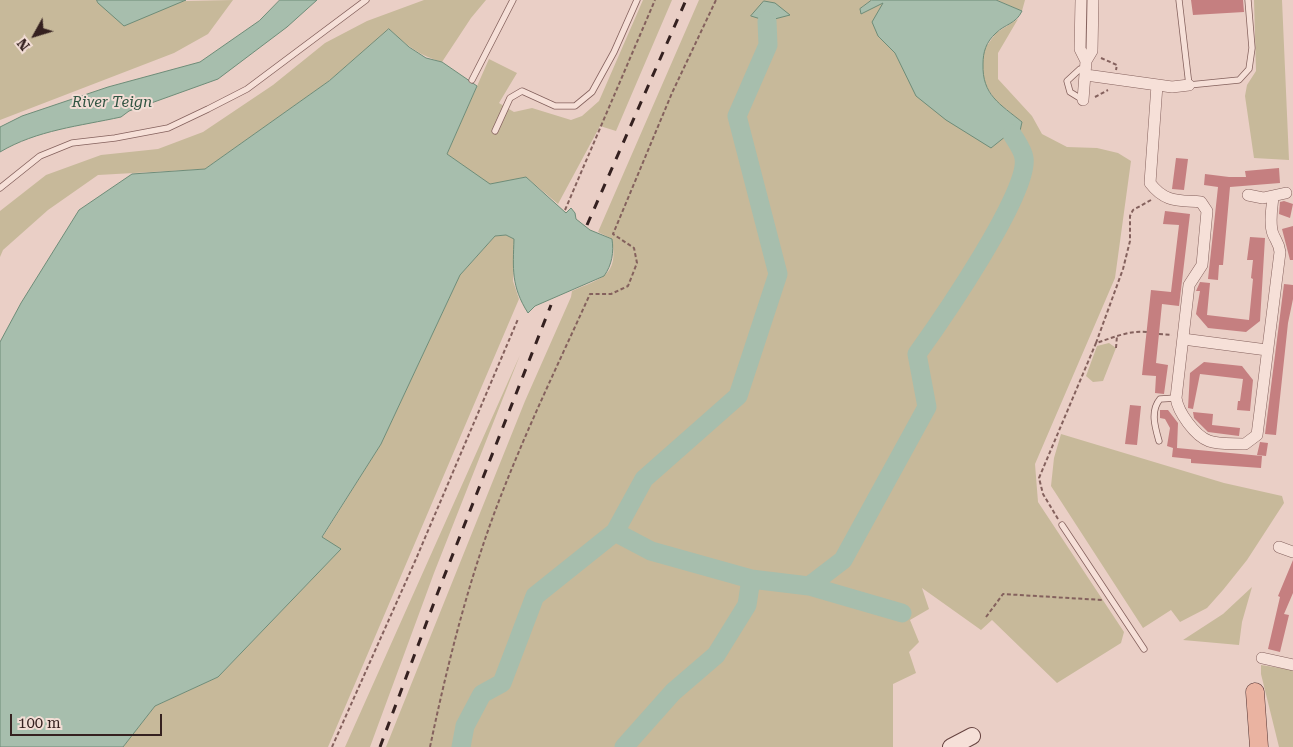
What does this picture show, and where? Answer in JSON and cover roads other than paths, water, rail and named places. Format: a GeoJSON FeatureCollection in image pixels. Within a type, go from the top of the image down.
{"type":"FeatureCollection","features":[{"type":"Feature","properties":{"kind":"main road"},"geometry":{"type":"LineString","coordinates":[[1255,692],[1259,747]]}},
{"type":"Feature","properties":{"kind":"street"},"geometry":{"type":"LineString","coordinates":[[1081,0],[1080,49],[1086,68],[1088,99]]}},
{"type":"Feature","properties":{"kind":"street"},"geometry":{"type":"LineString","coordinates":[[1086,68],[1092,51],[1093,0]]}},
{"type":"Feature","properties":{"kind":"street"},"geometry":{"type":"LineString","coordinates":[[1086,68],[1157,85],[1172,87],[1189,85]]}},
{"type":"Feature","properties":{"kind":"street"},"geometry":{"type":"LineString","coordinates":[[1157,85],[1150,183],[1159,194],[1166,198],[1201,202],[1207,211],[1202,265],[1189,286],[1176,398],[1180,412],[1202,438],[1211,442],[1245,444],[1257,435],[1280,252],[1279,241],[1274,235],[1272,226],[1273,197]]}},
{"type":"Feature","properties":{"kind":"street"},"geometry":{"type":"LineString","coordinates":[[1248,195],[1273,197],[1286,193]]}},
{"type":"Feature","properties":{"kind":"street"},"geometry":{"type":"LineString","coordinates":[[1183,338],[1267,350]]}},
{"type":"Feature","properties":{"kind":"street"},"geometry":{"type":"LineString","coordinates":[[1279,547],[1293,552]]}},
{"type":"Feature","properties":{"kind":"street"},"geometry":{"type":"LineString","coordinates":[[1262,658],[1293,665]]}},
{"type":"Feature","properties":{"kind":"street"},"geometry":{"type":"LineString","coordinates":[[951,747],[972,736]]}},
{"type":"Feature","properties":{"kind":"lane"},"geometry":{"type":"LineString","coordinates":[[0,188],[40,156],[72,143],[115,138],[168,128],[208,109],[246,89],[366,0]]}},
{"type":"Feature","properties":{"kind":"lane"},"geometry":{"type":"LineString","coordinates":[[472,80],[513,0]]}},
{"type":"Feature","properties":{"kind":"lane"},"geometry":{"type":"LineString","coordinates":[[494,131],[510,98],[522,91],[555,106],[575,106],[592,92],[614,52],[637,0]]}},
{"type":"Feature","properties":{"kind":"lane"},"geometry":{"type":"LineString","coordinates":[[1179,0],[1189,85],[1239,80],[1249,69],[1252,48],[1248,0]]}},
{"type":"Feature","properties":{"kind":"lane"},"geometry":{"type":"LineString","coordinates":[[1086,68],[1080,69],[1067,81],[1070,92],[1088,99]]}},
{"type":"Feature","properties":{"kind":"lane"},"geometry":{"type":"LineString","coordinates":[[1160,441],[1154,425],[1156,405],[1160,399],[1176,398]]}},
{"type":"Feature","properties":{"kind":"lane"},"geometry":{"type":"LineString","coordinates":[[1147,428],[1154,425]]}},
{"type":"Feature","properties":{"kind":"lane"},"geometry":{"type":"LineString","coordinates":[[1062,525],[1144,648]]}},
{"type":"Feature","properties":{"kind":"water"},"geometry":{"type":"Polygon","coordinates":[[[97,0],[186,0],[124,26],[97,0]]]}},
{"type":"Feature","properties":{"kind":"water","name":"River Teign"},"geometry":{"type":"Polygon","coordinates":[[[280,0],[317,0],[287,27],[218,79],[129,111],[121,117],[44,134],[0,152],[0,127],[22,116],[108,87],[200,62],[259,21],[280,0]]]}},
{"type":"Feature","properties":{"kind":"water"},"geometry":{"type":"Polygon","coordinates":[[[872,0],[996,0],[1022,11],[1017,19],[999,30],[987,44],[984,51],[983,64],[983,75],[989,91],[1000,104],[1022,122],[1020,131],[1006,136],[991,148],[946,120],[916,96],[895,53],[878,36],[872,22],[883,3],[861,14],[860,9],[872,0]]]}},
{"type":"Feature","properties":{"kind":"water"},"geometry":{"type":"Polygon","coordinates":[[[764,1],[775,3],[790,15],[767,21],[751,16],[764,1]]]}},
{"type":"Feature","properties":{"kind":"water"},"geometry":{"type":"Polygon","coordinates":[[[389,29],[409,47],[426,58],[442,62],[477,86],[447,154],[490,184],[526,177],[566,213],[571,208],[575,213],[576,219],[590,230],[612,239],[612,258],[607,272],[604,276],[535,306],[528,313],[518,294],[514,277],[514,239],[506,235],[495,236],[460,275],[381,444],[322,537],[341,549],[218,677],[155,706],[123,747],[0,747],[0,342],[21,303],[79,210],[132,174],[205,169],[329,81],[389,29]]]}},
{"type":"Feature","properties":{"kind":"waterway"},"geometry":{"type":"LineString","coordinates":[[461,747],[465,726],[482,694],[502,683],[535,596],[615,532],[644,479],[738,396],[778,274],[737,116],[768,45],[767,21]]}},
{"type":"Feature","properties":{"kind":"waterway"},"geometry":{"type":"LineString","coordinates":[[751,579],[809,586],[843,560],[927,407],[917,354],[963,287],[999,227],[1013,198],[1022,175],[1024,158],[1012,134]]}},
{"type":"Feature","properties":{"kind":"waterway"},"geometry":{"type":"LineString","coordinates":[[615,532],[651,551],[751,579],[747,605],[716,655],[673,692],[624,747]]}},
{"type":"Feature","properties":{"kind":"waterway"},"geometry":{"type":"LineString","coordinates":[[809,586],[902,613]]}},
{"type":"Feature","properties":{"kind":"railway"},"geometry":{"type":"LineString","coordinates":[[587,225],[686,0]]}},
{"type":"Feature","properties":{"kind":"railway"},"geometry":{"type":"LineString","coordinates":[[380,747],[438,592],[551,305]]}}]}
